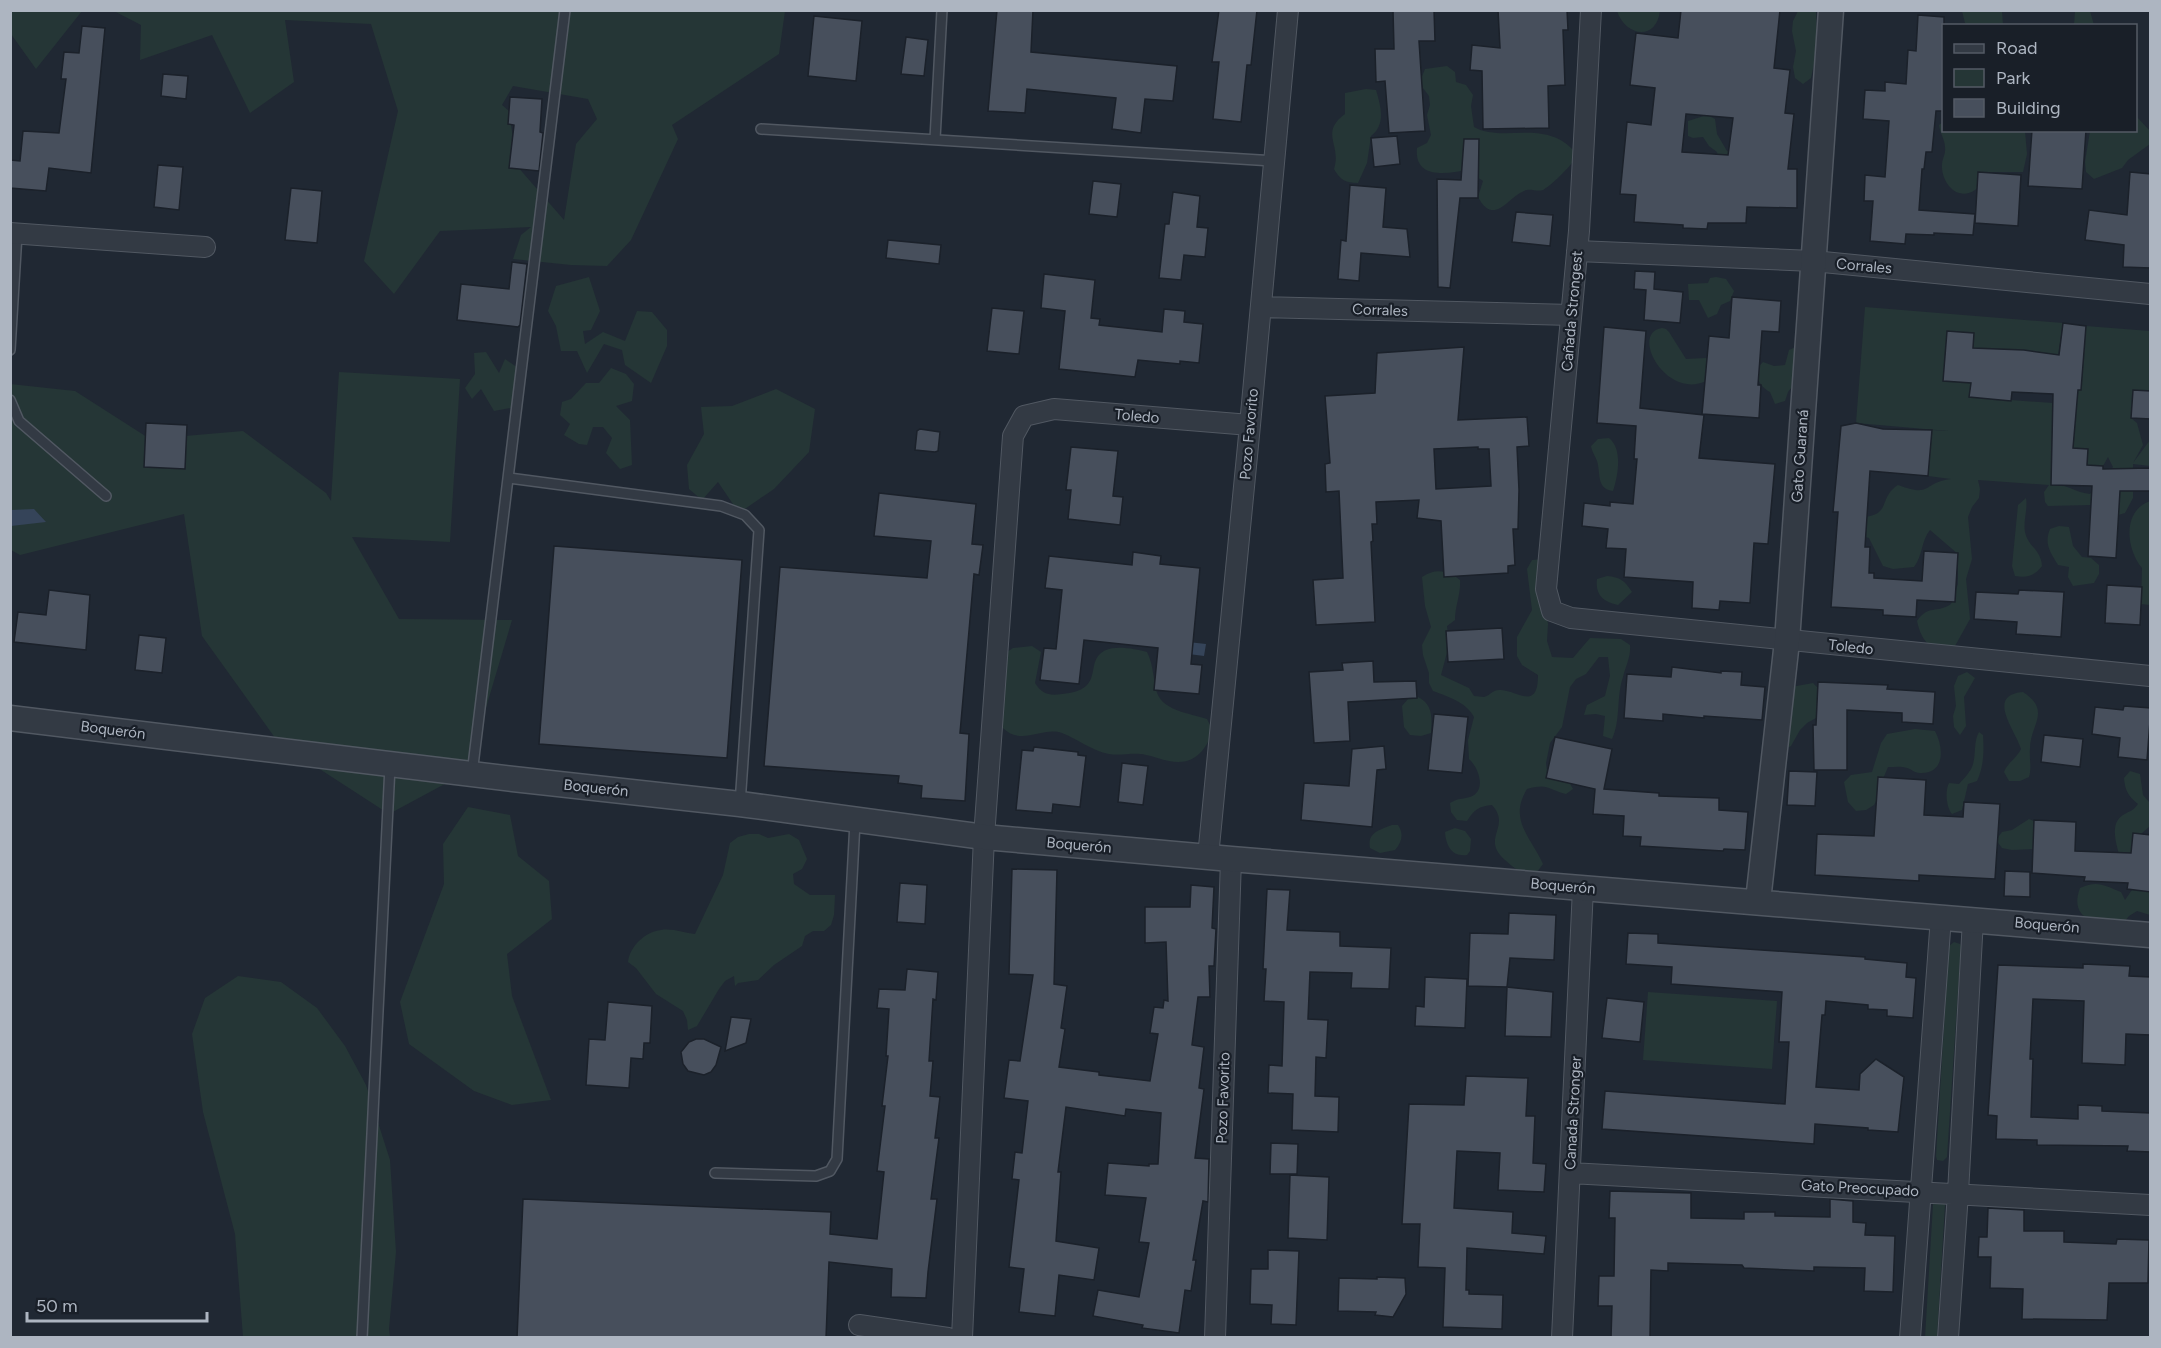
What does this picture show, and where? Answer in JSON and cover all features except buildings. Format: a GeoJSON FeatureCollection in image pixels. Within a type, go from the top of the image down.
{"type":"FeatureCollection","features":[{"type":"Feature","properties":{"kind":"street","name":"Pozo Favorito"},"geometry":{"type":"LineString","coordinates":[[1215,1338],[1219,858],[1250,425],[1287,10]]}},
{"type":"Feature","properties":{"kind":"street","name":"Cañada Strongest"},"geometry":{"type":"LineString","coordinates":[[1552,611],[1546,589],[1577,251],[1592,10]]}},
{"type":"Feature","properties":{"kind":"street","name":"Gato Guaraná"},"geometry":{"type":"LineString","coordinates":[[1758,901],[1787,640],[1831,10]]}},
{"type":"Feature","properties":{"kind":"street"},"geometry":{"type":"LineString","coordinates":[[14,234],[205,247]]}},
{"type":"Feature","properties":{"kind":"street","name":"Corrales"},"geometry":{"type":"LineString","coordinates":[[1577,251],[1814,261],[2151,294]]}},
{"type":"Feature","properties":{"kind":"street","name":"Corrales"},"geometry":{"type":"LineString","coordinates":[[1261,306],[1571,315]]}},
{"type":"Feature","properties":{"kind":"street","name":"Toledo"},"geometry":{"type":"LineString","coordinates":[[984,837],[1013,436],[1024,416],[1054,409],[1250,425]]}},
{"type":"Feature","properties":{"kind":"street","name":"Toledo"},"geometry":{"type":"LineString","coordinates":[[1552,611],[1571,618],[2151,676]]}},
{"type":"Feature","properties":{"kind":"street","name":"Boquerón"},"geometry":{"type":"LineString","coordinates":[[10,718],[740,804],[984,837],[2151,934]]}},
{"type":"Feature","properties":{"kind":"street"},"geometry":{"type":"LineString","coordinates":[[962,1338],[984,837]]}},
{"type":"Feature","properties":{"kind":"street","name":"Canada Stronger"},"geometry":{"type":"LineString","coordinates":[[1562,1338],[1583,888]]}},
{"type":"Feature","properties":{"kind":"street"},"geometry":{"type":"LineString","coordinates":[[1910,1338],[1941,917]]}},
{"type":"Feature","properties":{"kind":"street"},"geometry":{"type":"LineString","coordinates":[[1948,1338],[1973,919]]}},
{"type":"Feature","properties":{"kind":"street","name":"Gato Preocupado"},"geometry":{"type":"LineString","coordinates":[[1570,1173],[2151,1205]]}},
{"type":"Feature","properties":{"kind":"street"},"geometry":{"type":"LineString","coordinates":[[859,1324],[948,1338]]}},
{"type":"Feature","properties":{"kind":"lane"},"geometry":{"type":"LineString","coordinates":[[472,774],[565,10]]}},
{"type":"Feature","properties":{"kind":"lane"},"geometry":{"type":"LineString","coordinates":[[935,139],[942,10]]}},
{"type":"Feature","properties":{"kind":"lane"},"geometry":{"type":"LineString","coordinates":[[761,129],[1274,161]]}},
{"type":"Feature","properties":{"kind":"lane"},"geometry":{"type":"LineString","coordinates":[[10,350],[14,234]]}},
{"type":"Feature","properties":{"kind":"lane"},"geometry":{"type":"LineString","coordinates":[[10,400],[19,421],[106,496]]}},
{"type":"Feature","properties":{"kind":"lane"},"geometry":{"type":"LineString","coordinates":[[509,478],[721,506],[745,515],[759,530],[740,804]]}},
{"type":"Feature","properties":{"kind":"lane"},"geometry":{"type":"LineString","coordinates":[[362,1338],[390,764]]}},
{"type":"Feature","properties":{"kind":"lane"},"geometry":{"type":"LineString","coordinates":[[715,1173],[816,1176],[830,1171],[837,1159],[856,819]]}},
{"type":"Feature","properties":{"kind":"green space"},"geometry":{"type":"Polygon","coordinates":[[[1617,10],[1660,11],[1653,28],[1640,32],[1627,26],[1617,10]]]}},
{"type":"Feature","properties":{"kind":"green space"},"geometry":{"type":"Polygon","coordinates":[[[10,11],[82,11],[36,69],[11,34],[10,11]]]}},
{"type":"Feature","properties":{"kind":"green space"},"geometry":{"type":"Polygon","coordinates":[[[114,11],[785,11],[779,54],[672,125],[678,139],[631,240],[607,266],[513,259],[521,235],[531,227],[440,231],[394,294],[364,261],[398,111],[371,24],[285,20],[294,82],[250,113],[212,35],[140,60],[141,25],[114,11]],[[513,86],[502,105],[509,111],[517,166],[564,220],[576,144],[597,119],[588,99],[513,86]]]}},
{"type":"Feature","properties":{"kind":"green space"},"geometry":{"type":"Polygon","coordinates":[[[1798,11],[1816,11],[1817,49],[1811,78],[1803,84],[1795,78],[1793,67],[1796,51],[1792,31],[1793,21],[1798,11]]]}},
{"type":"Feature","properties":{"kind":"green space"},"geometry":{"type":"Polygon","coordinates":[[[1962,11],[2002,11],[2003,24],[1965,23],[1962,11]]]}},
{"type":"Feature","properties":{"kind":"green space"},"geometry":{"type":"Polygon","coordinates":[[[2075,11],[2090,11],[2094,24],[2074,24],[2075,11]]]}},
{"type":"Feature","properties":{"kind":"green space"},"geometry":{"type":"Polygon","coordinates":[[[1447,66],[1455,72],[1456,82],[1466,85],[1473,95],[1471,106],[1474,127],[1497,133],[1536,133],[1549,136],[1562,141],[1573,150],[1574,159],[1555,181],[1543,190],[1524,191],[1501,208],[1490,210],[1478,197],[1483,181],[1467,170],[1441,173],[1426,170],[1421,165],[1417,158],[1417,148],[1427,143],[1431,135],[1427,115],[1430,105],[1429,96],[1423,88],[1421,79],[1425,69],[1447,66]]]}},
{"type":"Feature","properties":{"kind":"green space"},"geometry":{"type":"Polygon","coordinates":[[[1366,89],[1376,90],[1381,109],[1380,121],[1371,136],[1367,163],[1358,183],[1350,182],[1341,178],[1334,169],[1336,161],[1333,127],[1345,114],[1345,93],[1366,89]]]}},
{"type":"Feature","properties":{"kind":"green space"},"geometry":{"type":"Polygon","coordinates":[[[1707,115],[1715,119],[1717,134],[1727,151],[1732,152],[1719,167],[1717,152],[1703,137],[1688,136],[1688,121],[1707,115]]]}},
{"type":"Feature","properties":{"kind":"green space"},"geometry":{"type":"Polygon","coordinates":[[[2137,117],[2150,131],[2150,144],[2128,160],[2122,168],[2094,179],[2086,172],[2085,162],[2090,132],[2137,132],[2137,117]]]}},
{"type":"Feature","properties":{"kind":"green space"},"geometry":{"type":"Polygon","coordinates":[[[1942,123],[1942,132],[2025,132],[2027,154],[2023,172],[1990,172],[1975,190],[1963,194],[1957,192],[1948,184],[1942,172],[1945,147],[1939,125],[1942,123]]]}},
{"type":"Feature","properties":{"kind":"green space"},"geometry":{"type":"Polygon","coordinates":[[[589,277],[600,311],[591,330],[583,331],[585,344],[603,332],[625,341],[637,311],[652,312],[667,330],[667,346],[651,383],[625,365],[622,350],[604,344],[587,373],[577,351],[561,351],[556,326],[548,311],[556,286],[589,277]]]}},
{"type":"Feature","properties":{"kind":"green space"},"geometry":{"type":"Polygon","coordinates":[[[1710,278],[1726,279],[1734,291],[1730,301],[1721,305],[1717,314],[1708,318],[1699,300],[1689,300],[1688,284],[1708,283],[1710,278]]]}},
{"type":"Feature","properties":{"kind":"green space"},"geometry":{"type":"Polygon","coordinates":[[[1865,307],[2063,323],[2058,355],[1973,348],[1974,333],[1947,331],[1943,381],[1970,383],[1970,397],[2053,403],[2055,388],[2081,390],[2086,326],[2150,331],[2150,392],[2131,418],[2137,423],[2143,445],[2133,463],[2150,440],[2150,466],[2133,464],[2133,498],[2125,513],[2115,516],[2091,505],[2048,506],[2044,492],[2049,485],[1978,480],[1979,498],[1968,517],[1972,559],[1966,579],[1970,619],[1950,655],[1937,650],[1924,640],[1917,621],[1929,611],[1951,604],[1958,584],[1958,554],[1930,530],[1914,567],[1893,569],[1883,566],[1869,538],[1859,535],[1864,517],[1878,513],[1888,495],[1898,485],[1922,490],[1935,483],[1951,479],[1928,476],[1932,430],[1948,431],[1856,423],[1865,307]],[[2053,420],[2051,484],[2090,494],[2113,467],[2108,457],[2103,466],[2087,465],[2088,449],[2073,448],[2075,422],[2053,420]]]}},
{"type":"Feature","properties":{"kind":"green space"},"geometry":{"type":"Polygon","coordinates":[[[1662,328],[1669,332],[1686,359],[1706,358],[1715,363],[1706,381],[1691,384],[1678,381],[1666,374],[1657,364],[1649,341],[1653,332],[1662,328]]]}},
{"type":"Feature","properties":{"kind":"green space"},"geometry":{"type":"Polygon","coordinates":[[[1798,346],[1800,377],[1788,392],[1785,401],[1775,404],[1770,392],[1760,383],[1758,370],[1763,362],[1774,366],[1785,365],[1789,350],[1798,346]]]}},
{"type":"Feature","properties":{"kind":"green space"},"geometry":{"type":"Polygon","coordinates":[[[486,352],[499,373],[505,359],[521,370],[516,407],[494,411],[481,389],[472,399],[465,388],[475,374],[474,353],[486,352]]]}},
{"type":"Feature","properties":{"kind":"green space"},"geometry":{"type":"Polygon","coordinates":[[[611,368],[626,374],[634,384],[632,401],[616,406],[630,420],[632,465],[620,469],[606,453],[612,438],[603,427],[593,427],[587,445],[579,444],[564,435],[570,424],[560,415],[562,402],[571,399],[586,383],[599,383],[611,368]]]}},
{"type":"Feature","properties":{"kind":"green space"},"geometry":{"type":"Polygon","coordinates":[[[339,372],[460,379],[450,542],[352,537],[399,619],[512,620],[467,772],[389,814],[278,742],[202,636],[184,514],[20,555],[11,550],[10,384],[75,391],[150,439],[243,431],[326,493],[331,501],[339,372]]]}},
{"type":"Feature","properties":{"kind":"green space"},"geometry":{"type":"Polygon","coordinates":[[[776,389],[815,409],[809,452],[774,489],[739,513],[718,482],[702,500],[689,489],[687,465],[704,434],[701,407],[732,406],[776,389]]]}},
{"type":"Feature","properties":{"kind":"green space"},"geometry":{"type":"Polygon","coordinates":[[[1609,438],[1618,456],[1618,471],[1613,491],[1602,485],[1591,446],[1598,439],[1609,438]]]}},
{"type":"Feature","properties":{"kind":"green space"},"geometry":{"type":"Polygon","coordinates":[[[2026,498],[2025,532],[2042,566],[2030,576],[2020,577],[2015,576],[2012,566],[2018,505],[2026,498]]]}},
{"type":"Feature","properties":{"kind":"green space"},"geometry":{"type":"Polygon","coordinates":[[[2150,501],[2150,605],[2141,604],[2142,568],[2133,551],[2130,531],[2135,513],[2150,501]]]}},
{"type":"Feature","properties":{"kind":"green space"},"geometry":{"type":"Polygon","coordinates":[[[2059,526],[2069,527],[2073,546],[2082,557],[2091,558],[2099,565],[2099,574],[2094,583],[2073,586],[2068,577],[2069,567],[2058,565],[2049,548],[2048,539],[2050,529],[2059,526]]]}},
{"type":"Feature","properties":{"kind":"green space"},"geometry":{"type":"Polygon","coordinates":[[[1543,559],[1544,598],[1548,624],[1547,641],[1552,657],[1573,658],[1590,638],[1621,639],[1630,645],[1630,649],[1621,685],[1617,724],[1612,739],[1603,736],[1605,716],[1584,715],[1587,705],[1605,696],[1610,676],[1608,657],[1599,657],[1586,674],[1576,679],[1570,687],[1562,727],[1550,743],[1546,763],[1547,772],[1568,780],[1573,789],[1566,794],[1544,787],[1527,789],[1520,810],[1521,819],[1523,828],[1543,864],[1537,872],[1529,876],[1513,867],[1498,852],[1495,839],[1499,820],[1492,805],[1477,809],[1467,821],[1457,820],[1451,812],[1450,803],[1475,794],[1480,785],[1476,768],[1469,759],[1468,740],[1474,717],[1462,704],[1433,691],[1429,683],[1429,673],[1422,645],[1431,627],[1425,606],[1422,577],[1441,571],[1460,580],[1455,620],[1447,626],[1449,645],[1441,675],[1469,688],[1474,696],[1484,697],[1498,690],[1531,696],[1535,693],[1538,675],[1522,665],[1517,656],[1517,637],[1532,610],[1527,569],[1532,560],[1543,559]]]}},
{"type":"Feature","properties":{"kind":"green space"},"geometry":{"type":"Polygon","coordinates":[[[1607,576],[1622,580],[1632,592],[1618,605],[1604,600],[1597,589],[1597,579],[1607,576]]]}},
{"type":"Feature","properties":{"kind":"green space"},"geometry":{"type":"Polygon","coordinates":[[[1032,646],[1041,652],[1035,683],[1043,692],[1053,695],[1085,687],[1090,681],[1095,661],[1106,650],[1121,648],[1147,652],[1156,689],[1163,702],[1169,707],[1207,719],[1213,731],[1210,739],[1197,756],[1177,762],[1141,754],[1103,752],[1062,733],[1046,732],[1024,736],[1009,732],[1001,726],[1004,654],[1013,648],[1032,646]]]}},
{"type":"Feature","properties":{"kind":"green space"},"geometry":{"type":"Polygon","coordinates":[[[1967,672],[1975,678],[1964,697],[1966,726],[1960,735],[1954,727],[1953,716],[1956,706],[1954,686],[1958,676],[1967,672]]]}},
{"type":"Feature","properties":{"kind":"green space"},"geometry":{"type":"Polygon","coordinates":[[[1813,683],[1825,700],[1816,718],[1800,730],[1791,746],[1781,751],[1791,687],[1813,683]]]}},
{"type":"Feature","properties":{"kind":"green space"},"geometry":{"type":"Polygon","coordinates":[[[2023,692],[2032,699],[2038,712],[2031,740],[2030,773],[2029,777],[2020,781],[2009,781],[2004,772],[2021,749],[2004,707],[2006,700],[2012,695],[2023,692]]]}},
{"type":"Feature","properties":{"kind":"green space"},"geometry":{"type":"Polygon","coordinates":[[[1418,697],[1426,703],[1431,717],[1431,733],[1421,736],[1410,735],[1404,727],[1402,706],[1408,699],[1418,697]]]}},
{"type":"Feature","properties":{"kind":"green space"},"geometry":{"type":"Polygon","coordinates":[[[1915,729],[1935,731],[1941,752],[1938,765],[1928,772],[1920,773],[1905,767],[1888,767],[1874,805],[1866,810],[1856,811],[1848,802],[1844,782],[1851,775],[1872,772],[1881,743],[1887,734],[1915,729]]]}},
{"type":"Feature","properties":{"kind":"green space"},"geometry":{"type":"Polygon","coordinates":[[[1979,732],[1983,735],[1983,747],[1979,775],[1977,781],[1968,784],[1962,810],[1952,814],[1947,803],[1948,786],[1949,783],[1959,784],[1972,768],[1979,732]]]}},
{"type":"Feature","properties":{"kind":"green space"},"geometry":{"type":"Polygon","coordinates":[[[2130,771],[2140,774],[2143,795],[2150,803],[2150,826],[2141,834],[2142,844],[2122,865],[2115,838],[2116,825],[2118,819],[2138,804],[2129,795],[2125,786],[2124,778],[2130,771]]]}},
{"type":"Feature","properties":{"kind":"green space"},"geometry":{"type":"Polygon","coordinates":[[[468,807],[510,815],[518,856],[549,881],[552,919],[507,954],[512,996],[551,1100],[512,1105],[474,1091],[409,1044],[400,1002],[444,884],[443,844],[468,807]]]}},
{"type":"Feature","properties":{"kind":"green space"},"geometry":{"type":"Polygon","coordinates":[[[2029,819],[2038,823],[2037,849],[2002,848],[1996,840],[2002,832],[2012,830],[2029,819]]]}},
{"type":"Feature","properties":{"kind":"green space"},"geometry":{"type":"Polygon","coordinates":[[[1392,825],[1398,825],[1402,835],[1395,850],[1380,853],[1370,848],[1372,835],[1392,825]]]}},
{"type":"Feature","properties":{"kind":"green space"},"geometry":{"type":"Polygon","coordinates":[[[1455,828],[1465,831],[1471,839],[1470,851],[1467,855],[1457,854],[1448,846],[1445,832],[1455,828]]]}},
{"type":"Feature","properties":{"kind":"green space"},"geometry":{"type":"Polygon","coordinates":[[[759,834],[768,838],[789,834],[799,840],[807,859],[802,869],[793,874],[794,884],[810,895],[835,895],[831,925],[824,931],[813,931],[805,936],[802,946],[774,965],[758,980],[738,983],[735,986],[734,976],[725,981],[697,1026],[688,1030],[683,1011],[656,994],[636,968],[628,962],[629,956],[639,941],[655,931],[670,930],[695,934],[723,875],[730,843],[738,837],[759,834]]]}},
{"type":"Feature","properties":{"kind":"green space"},"geometry":{"type":"Polygon","coordinates":[[[2150,876],[2150,915],[2137,911],[2129,916],[2122,925],[2104,924],[2088,918],[2078,907],[2077,899],[2080,888],[2091,884],[2105,886],[2121,892],[2125,900],[2134,887],[2150,876]]]}},
{"type":"Feature","properties":{"kind":"green space"},"geometry":{"type":"Polygon","coordinates":[[[1954,942],[1961,946],[1947,1157],[1943,1161],[1937,1160],[1936,1156],[1949,946],[1954,942]]]}},
{"type":"Feature","properties":{"kind":"green space"},"geometry":{"type":"Polygon","coordinates":[[[238,976],[281,982],[317,1008],[345,1046],[366,1085],[390,1160],[396,1252],[390,1337],[243,1337],[235,1234],[203,1112],[192,1034],[205,998],[238,976]]]}},
{"type":"Feature","properties":{"kind":"green space"},"geometry":{"type":"Polygon","coordinates":[[[1648,992],[1777,1001],[1772,1069],[1643,1060],[1648,992]]]}},
{"type":"Feature","properties":{"kind":"green space"},"geometry":{"type":"Polygon","coordinates":[[[1935,1201],[1943,1202],[1945,1205],[1937,1337],[1925,1338],[1933,1204],[1935,1201]]]}},
{"type":"Feature","properties":{"kind":"water"},"geometry":{"type":"Polygon","coordinates":[[[34,509],[46,522],[11,526],[11,510],[34,509]]]}},
{"type":"Feature","properties":{"kind":"water"},"geometry":{"type":"Polygon","coordinates":[[[1179,641],[1206,644],[1204,656],[1166,651],[1179,641]]]}}]}
